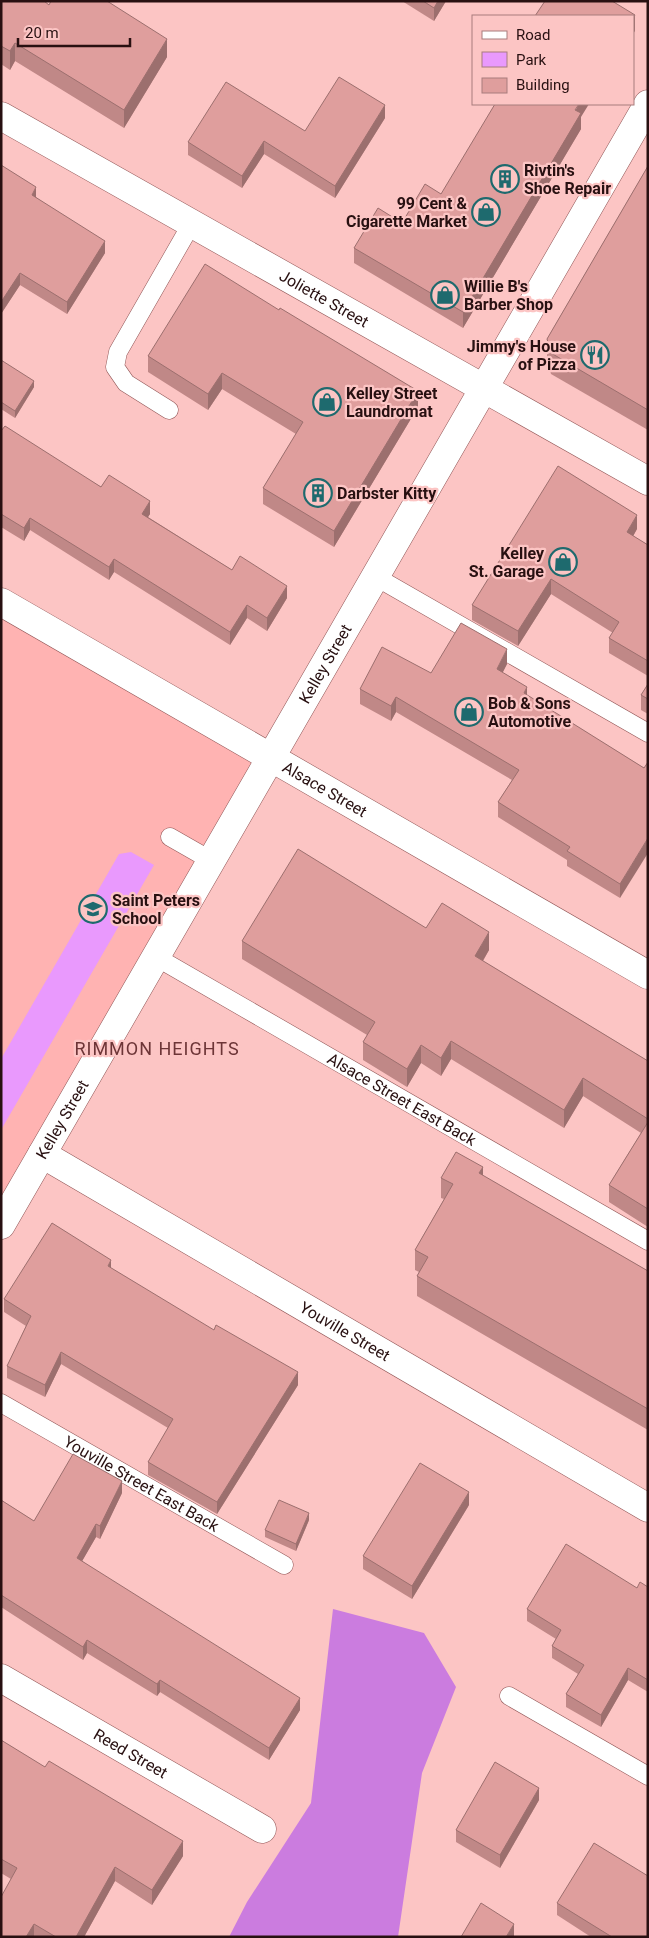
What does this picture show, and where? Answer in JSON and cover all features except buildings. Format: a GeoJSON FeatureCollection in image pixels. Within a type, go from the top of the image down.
{"type":"FeatureCollection","features":[{"type":"Feature","properties":{"kind":"street","name":"Kelley Street"},"geometry":{"type":"LineString","coordinates":[[1,1225],[648,104]]}},
{"type":"Feature","properties":{"kind":"street","name":"Joliette Street"},"geometry":{"type":"LineString","coordinates":[[1,116],[648,481]]}},
{"type":"Feature","properties":{"kind":"street","name":"Alsace Street"},"geometry":{"type":"LineString","coordinates":[[1,602],[272,756],[648,975]]}},
{"type":"Feature","properties":{"kind":"street","name":"Youville Street"},"geometry":{"type":"LineString","coordinates":[[42,1154],[648,1508]]}},
{"type":"Feature","properties":{"kind":"street","name":"Reed Street"},"geometry":{"type":"LineString","coordinates":[[1,1678],[262,1828]]}},
{"type":"Feature","properties":{"kind":"lane"},"geometry":{"type":"LineString","coordinates":[[169,410],[126,383],[115,367],[118,352],[192,223]]}},
{"type":"Feature","properties":{"kind":"lane"},"geometry":{"type":"LineString","coordinates":[[376,577],[648,733]]}},
{"type":"Feature","properties":{"kind":"lane"},"geometry":{"type":"LineString","coordinates":[[170,837],[212,861]]}},
{"type":"Feature","properties":{"kind":"lane","name":"Alsace Street East Back"},"geometry":{"type":"LineString","coordinates":[[156,957],[648,1241]]}},
{"type":"Feature","properties":{"kind":"lane","name":"Youville Street East Back"},"geometry":{"type":"LineString","coordinates":[[1,1403],[284,1565]]}},
{"type":"Feature","properties":{"kind":"lane"},"geometry":{"type":"LineString","coordinates":[[509,1696],[648,1776]]}},
{"type":"Feature","properties":{"kind":"shaded area","name":"Saint Peters School"},"geometry":{"type":"Polygon","coordinates":[[[1,602],[272,756],[1,1225],[1,602]]]}},
{"type":"Feature","properties":{"kind":"shaded area"},"geometry":{"type":"Polygon","coordinates":[[[333,1609],[424,1633],[456,1687],[422,1773],[398,1937],[229,1937],[247,1902],[311,1803],[333,1609]]]}},
{"type":"Feature","properties":{"kind":"green space"},"geometry":{"type":"Polygon","coordinates":[[[131,852],[154,865],[1,1130],[1,1059],[119,854],[131,852]]]}},
{"type":"Feature","properties":{"kind":"place","name":"Rivtin's Shoe Repair"},"geometry":{"type":"Point","coordinates":[505,179]}},
{"type":"Feature","properties":{"kind":"place","name":"99 Cent & Cigarette Market"},"geometry":{"type":"Point","coordinates":[486,212]}},
{"type":"Feature","properties":{"kind":"place","name":"Willie B's Barber Shop"},"geometry":{"type":"Point","coordinates":[445,295]}},
{"type":"Feature","properties":{"kind":"place","name":"Jimmy's House of Pizza"},"geometry":{"type":"Point","coordinates":[595,355]}},
{"type":"Feature","properties":{"kind":"place","name":"Kelley Street Laundromat"},"geometry":{"type":"Point","coordinates":[327,402]}},
{"type":"Feature","properties":{"kind":"place","name":"Darbster Kitty"},"geometry":{"type":"Point","coordinates":[318,493]}},
{"type":"Feature","properties":{"kind":"place","name":"Kelley St. Garage"},"geometry":{"type":"Point","coordinates":[563,562]}},
{"type":"Feature","properties":{"kind":"place","name":"Bob & Sons Automotive"},"geometry":{"type":"Point","coordinates":[469,712]}},
{"type":"Feature","properties":{"kind":"place","name":"Saint Peters School"},"geometry":{"type":"Point","coordinates":[93,909]}},
{"type":"Feature","properties":{"kind":"district","name":"RIMMON HEIGHTS"},"geometry":{"type":"Point","coordinates":[157,1048]}}]}
